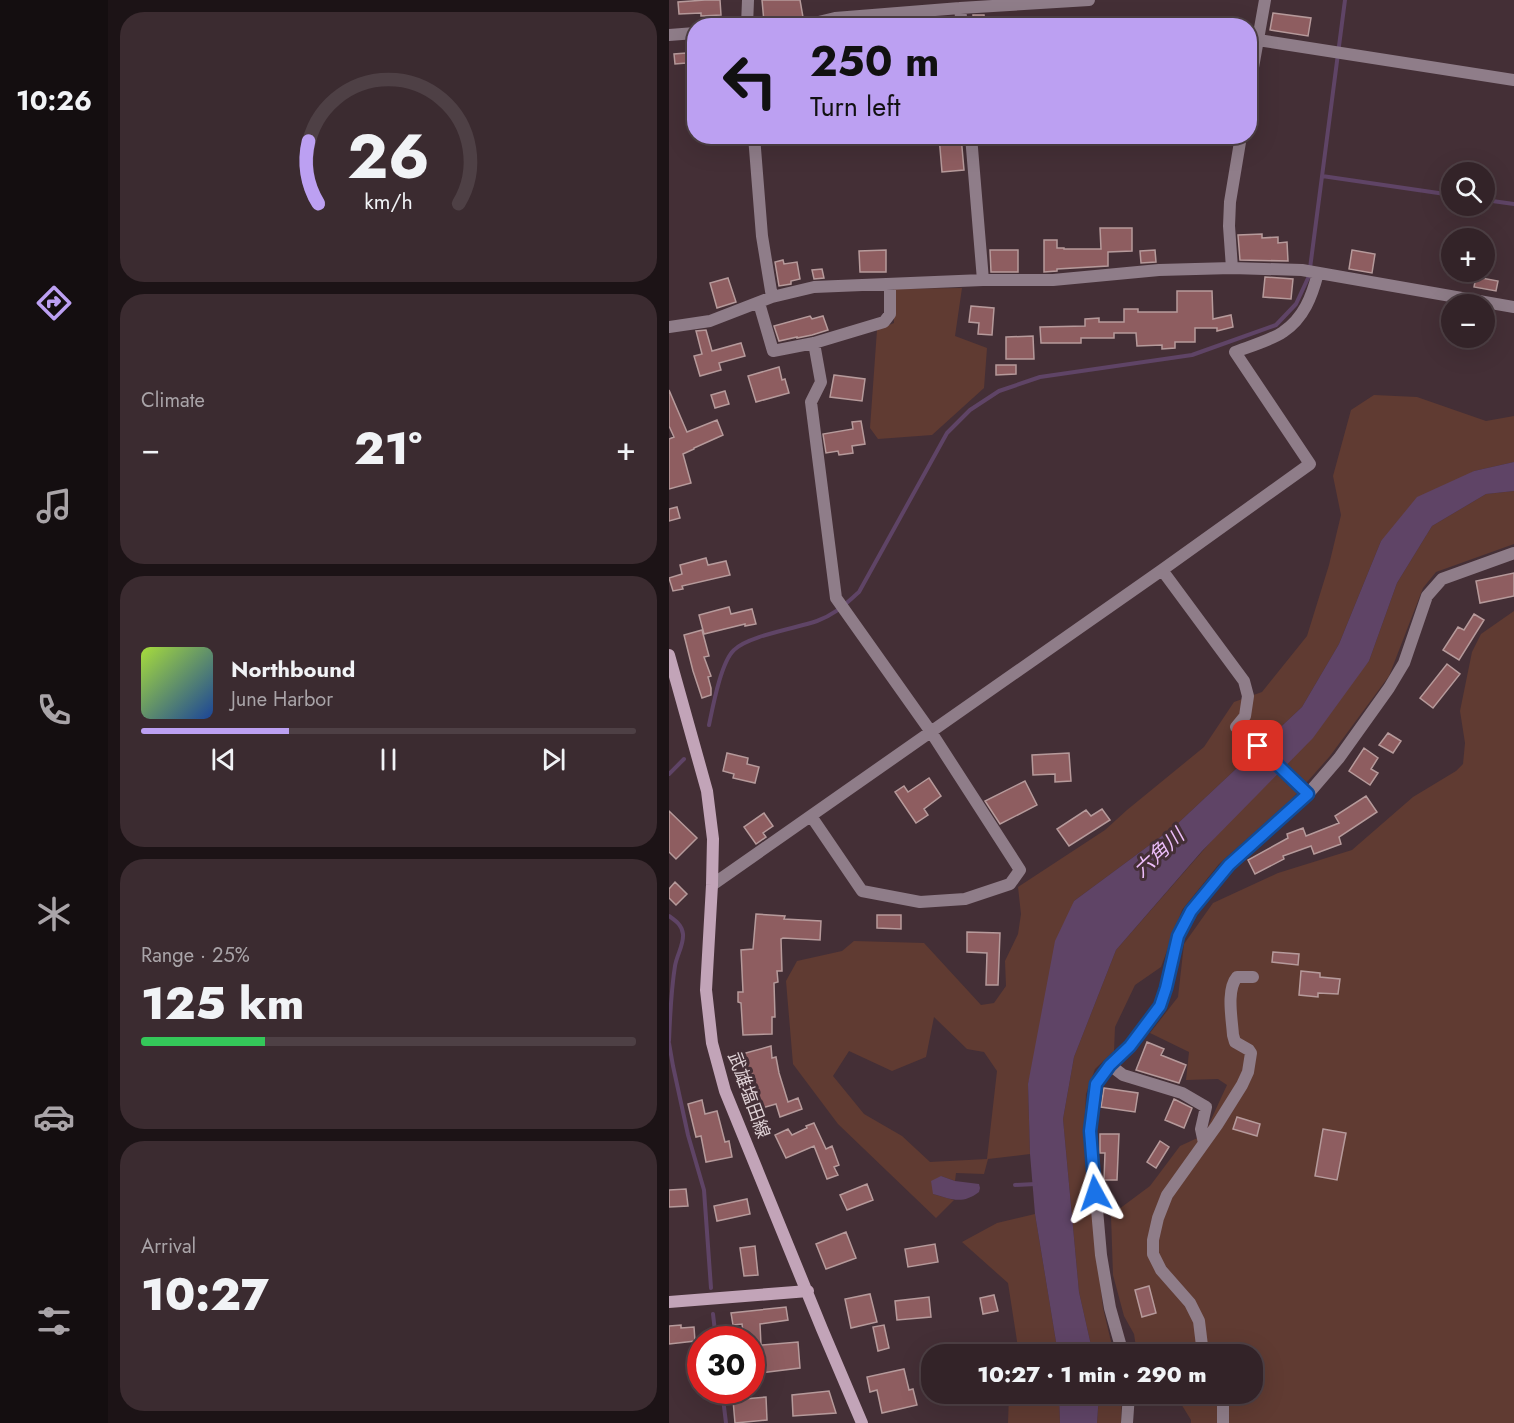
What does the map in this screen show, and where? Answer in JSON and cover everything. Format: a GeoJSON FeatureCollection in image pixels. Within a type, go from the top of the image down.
{"type":"FeatureCollection","features":[{"type":"Feature","properties":{"kind":"main road","name":"武雄塩田線"},"geometry":{"type":"LineString","coordinates":[[669,655],[707,791],[713,839],[706,990],[712,1043],[725,1091],[862,1423]]}},
{"type":"Feature","properties":{"kind":"main road"},"geometry":{"type":"LineString","coordinates":[[669,1302],[808,1291]]}},
{"type":"Feature","properties":{"kind":"street"},"geometry":{"type":"LineString","coordinates":[[748,18],[749,0]]}},
{"type":"Feature","properties":{"kind":"street"},"geometry":{"type":"LineString","coordinates":[[835,18],[1089,0]]}},
{"type":"Feature","properties":{"kind":"street"},"geometry":{"type":"LineString","coordinates":[[1257,46],[1265,0]]}},
{"type":"Feature","properties":{"kind":"street"},"geometry":{"type":"LineString","coordinates":[[960,8],[961,18]]}},
{"type":"Feature","properties":{"kind":"street"},"geometry":{"type":"LineString","coordinates":[[669,34],[687,33]]}},
{"type":"Feature","properties":{"kind":"street"},"geometry":{"type":"LineString","coordinates":[[1258,40],[1514,80]]}},
{"type":"Feature","properties":{"kind":"street"},"geometry":{"type":"LineString","coordinates":[[755,144],[762,236],[772,297]]}},
{"type":"Feature","properties":{"kind":"street"},"geometry":{"type":"LineString","coordinates":[[972,144],[983,280]]}},
{"type":"Feature","properties":{"kind":"street"},"geometry":{"type":"LineString","coordinates":[[1232,268],[1230,202],[1240,144]]}},
{"type":"Feature","properties":{"kind":"street"},"geometry":{"type":"LineString","coordinates":[[669,327],[710,321],[772,297],[814,287],[983,280],[1053,280],[1159,270],[1232,268],[1302,270],[1514,307]]}},
{"type":"Feature","properties":{"kind":"street"},"geometry":{"type":"LineString","coordinates":[[712,885],[1310,464],[1235,352],[1282,333],[1301,315],[1313,294],[1318,273]]}},
{"type":"Feature","properties":{"kind":"street"},"geometry":{"type":"LineString","coordinates":[[759,303],[773,351],[814,343],[884,322],[890,315],[890,284]]}},
{"type":"Feature","properties":{"kind":"street"},"geometry":{"type":"LineString","coordinates":[[811,816],[862,891],[920,902],[965,899],[1011,884],[1020,870],[931,732],[836,598],[811,402],[821,382],[814,343]]}},
{"type":"Feature","properties":{"kind":"street"},"geometry":{"type":"LineString","coordinates":[[1120,1344],[1110,1308],[1101,1255],[1090,1131],[1096,1084],[1110,1065],[1130,1046],[1160,1006],[1178,936],[1191,911],[1229,865],[1339,758],[1389,688],[1404,663],[1427,596],[1442,579],[1514,554]]}},
{"type":"Feature","properties":{"kind":"street"},"geometry":{"type":"LineString","coordinates":[[1162,570],[1244,681],[1248,696],[1245,716],[1236,727],[1243,731],[1306,792]]}},
{"type":"Feature","properties":{"kind":"street"},"geometry":{"type":"LineString","coordinates":[[1202,1344],[1199,1322],[1190,1303],[1161,1270],[1153,1254],[1153,1240],[1167,1195],[1217,1125],[1248,1072],[1251,1053],[1235,1042],[1233,1035],[1231,991],[1232,983],[1237,977],[1253,977]]}},
{"type":"Feature","properties":{"kind":"street"},"geometry":{"type":"LineString","coordinates":[[1110,1065],[1123,1076],[1182,1094],[1206,1107],[1201,1129],[1204,1143]]}},
{"type":"Feature","properties":{"kind":"street"},"geometry":{"type":"LineString","coordinates":[[1127,1423],[1128,1404]]}},
{"type":"Feature","properties":{"kind":"street"},"geometry":{"type":"LineString","coordinates":[[1223,1404],[1223,1423]]}},
{"type":"Feature","properties":{"kind":"shaded area"},"geometry":{"type":"Polygon","coordinates":[[[962,288],[955,336],[987,348],[984,388],[932,435],[878,439],[870,428],[877,330],[894,323],[894,289],[962,288]]]}},
{"type":"Feature","properties":{"kind":"shaded area"},"geometry":{"type":"Polygon","coordinates":[[[1374,395],[1417,397],[1486,421],[1514,416],[1514,462],[1474,471],[1381,541],[1339,644],[1302,707],[1174,827],[1074,901],[1028,1084],[1030,1154],[988,1159],[984,1174],[956,1173],[955,1181],[941,1176],[933,1194],[954,1200],[936,1218],[838,1124],[793,1064],[786,981],[797,961],[842,951],[854,941],[924,943],[981,1005],[994,1003],[1006,986],[1005,961],[1018,934],[1021,914],[1018,887],[1105,830],[1204,747],[1234,702],[1262,692],[1307,636],[1329,565],[1341,515],[1333,476],[1351,410],[1374,395]],[[934,1017],[926,1057],[892,1071],[849,1051],[833,1076],[864,1114],[902,1136],[930,1162],[987,1159],[997,1071],[984,1052],[967,1049],[934,1017]]]}},
{"type":"Feature","properties":{"kind":"shaded area"},"geometry":{"type":"Polygon","coordinates":[[[1514,491],[1514,544],[1436,572],[1423,588],[1389,676],[1330,756],[1292,799],[1219,864],[1182,910],[1161,967],[1135,985],[1115,1027],[1114,1051],[1095,1069],[1086,1094],[1084,1132],[1103,1308],[1112,1344],[1091,1344],[1079,1292],[1063,1119],[1074,1057],[1116,950],[1369,661],[1397,583],[1432,526],[1486,494],[1514,491]]]}},
{"type":"Feature","properties":{"kind":"shaded area"},"geometry":{"type":"Polygon","coordinates":[[[1514,611],[1514,1423],[1191,1423],[1181,1404],[1263,1404],[1263,1344],[1136,1344],[1134,1334],[1124,1316],[1113,1275],[1111,1215],[1150,1186],[1180,1146],[1204,1135],[1227,1085],[1218,1079],[1186,1080],[1189,1052],[1150,1033],[1178,997],[1184,944],[1213,903],[1278,873],[1352,850],[1413,797],[1456,771],[1463,764],[1465,743],[1460,711],[1472,652],[1481,634],[1514,611]]]}},
{"type":"Feature","properties":{"kind":"shaded area"},"geometry":{"type":"Polygon","coordinates":[[[1035,1214],[1056,1344],[1017,1344],[1008,1283],[962,1242],[997,1223],[1035,1214]]]}},
{"type":"Feature","properties":{"kind":"shaded area"},"geometry":{"type":"Polygon","coordinates":[[[1009,1404],[1059,1404],[1060,1423],[1008,1423],[1009,1404]]]}},
{"type":"Feature","properties":{"kind":"shaded area"},"geometry":{"type":"Polygon","coordinates":[[[1098,1404],[1122,1404],[1121,1423],[1097,1423],[1098,1404]]]}},
{"type":"Feature","properties":{"kind":"water","name":"六角川"},"geometry":{"type":"Polygon","coordinates":[[[1514,462],[1514,491],[1486,494],[1432,526],[1397,583],[1369,661],[1313,738],[1202,851],[1116,950],[1074,1057],[1063,1119],[1079,1292],[1091,1344],[1056,1344],[1035,1214],[1028,1084],[1055,941],[1074,901],[1174,827],[1302,707],[1339,644],[1381,541],[1417,497],[1474,471],[1514,462]]]}},
{"type":"Feature","properties":{"kind":"water"},"geometry":{"type":"Polygon","coordinates":[[[941,1176],[955,1181],[979,1184],[979,1192],[962,1200],[933,1194],[931,1181],[941,1176]]]}},
{"type":"Feature","properties":{"kind":"water"},"geometry":{"type":"Polygon","coordinates":[[[1059,1404],[1098,1404],[1097,1423],[1060,1423],[1059,1404]]]}},
{"type":"Feature","properties":{"kind":"building"},"geometry":{"type":"Polygon","coordinates":[[[720,0],[721,15],[679,14],[678,2],[720,0]]]}},
{"type":"Feature","properties":{"kind":"building"},"geometry":{"type":"Polygon","coordinates":[[[762,0],[800,0],[803,17],[764,18],[762,0]]]}},
{"type":"Feature","properties":{"kind":"building"},"geometry":{"type":"Polygon","coordinates":[[[1273,13],[1311,18],[1308,36],[1270,30],[1273,13]]]}},
{"type":"Feature","properties":{"kind":"building"},"geometry":{"type":"Polygon","coordinates":[[[973,15],[984,15],[984,18],[973,18],[973,15]]]}},
{"type":"Feature","properties":{"kind":"building"},"geometry":{"type":"Polygon","coordinates":[[[686,53],[686,63],[675,64],[674,54],[686,53]]]}},
{"type":"Feature","properties":{"kind":"building"},"geometry":{"type":"Polygon","coordinates":[[[940,144],[962,144],[964,170],[942,172],[940,144]]]}},
{"type":"Feature","properties":{"kind":"building"},"geometry":{"type":"Polygon","coordinates":[[[1100,228],[1132,228],[1132,251],[1108,252],[1108,266],[1044,272],[1044,240],[1057,240],[1057,248],[1101,249],[1100,228]]]}},
{"type":"Feature","properties":{"kind":"building"},"geometry":{"type":"Polygon","coordinates":[[[1262,234],[1262,238],[1278,237],[1278,243],[1287,242],[1288,261],[1240,260],[1238,235],[1262,234]]]}},
{"type":"Feature","properties":{"kind":"building"},"geometry":{"type":"Polygon","coordinates":[[[886,250],[886,272],[860,272],[859,251],[886,250]]]}},
{"type":"Feature","properties":{"kind":"building"},"geometry":{"type":"Polygon","coordinates":[[[990,250],[1018,250],[1018,272],[991,272],[990,250]]]}},
{"type":"Feature","properties":{"kind":"building"},"geometry":{"type":"Polygon","coordinates":[[[1155,250],[1156,262],[1141,263],[1140,251],[1155,250]]]}},
{"type":"Feature","properties":{"kind":"building"},"geometry":{"type":"Polygon","coordinates":[[[1352,250],[1375,254],[1372,273],[1349,269],[1352,250]]]}},
{"type":"Feature","properties":{"kind":"building"},"geometry":{"type":"Polygon","coordinates":[[[783,260],[784,264],[797,262],[800,279],[791,281],[791,284],[779,286],[775,262],[783,260]]]}},
{"type":"Feature","properties":{"kind":"building"},"geometry":{"type":"Polygon","coordinates":[[[822,269],[824,278],[814,279],[812,270],[822,269]]]}},
{"type":"Feature","properties":{"kind":"building"},"geometry":{"type":"Polygon","coordinates":[[[1265,277],[1293,279],[1291,299],[1263,297],[1265,277]]]}},
{"type":"Feature","properties":{"kind":"building"},"geometry":{"type":"Polygon","coordinates":[[[728,278],[736,302],[717,308],[710,283],[728,278]]]}},
{"type":"Feature","properties":{"kind":"building"},"geometry":{"type":"Polygon","coordinates":[[[1498,281],[1496,291],[1474,287],[1475,282],[1498,281]]]}},
{"type":"Feature","properties":{"kind":"building"},"geometry":{"type":"Polygon","coordinates":[[[1177,291],[1212,291],[1213,319],[1231,315],[1233,327],[1217,331],[1217,328],[1195,328],[1195,342],[1175,342],[1175,348],[1162,349],[1162,345],[1137,346],[1136,333],[1114,333],[1114,338],[1081,338],[1081,343],[1041,343],[1040,327],[1085,326],[1085,319],[1099,318],[1099,322],[1124,322],[1124,309],[1138,309],[1138,312],[1177,312],[1177,291]]]}},
{"type":"Feature","properties":{"kind":"building"},"geometry":{"type":"Polygon","coordinates":[[[971,306],[994,308],[992,335],[978,334],[979,323],[969,322],[971,306]]]}},
{"type":"Feature","properties":{"kind":"building"},"geometry":{"type":"Polygon","coordinates":[[[810,316],[812,319],[823,316],[828,330],[779,341],[774,326],[810,316]]]}},
{"type":"Feature","properties":{"kind":"building"},"geometry":{"type":"Polygon","coordinates":[[[706,330],[712,351],[741,343],[745,356],[719,363],[721,370],[700,376],[694,356],[702,354],[696,331],[706,330]]]}},
{"type":"Feature","properties":{"kind":"building"},"geometry":{"type":"Polygon","coordinates":[[[1033,336],[1034,359],[1006,359],[1006,337],[1033,336]]]}},
{"type":"Feature","properties":{"kind":"building"},"geometry":{"type":"Polygon","coordinates":[[[996,365],[1016,365],[1016,374],[996,375],[996,365]]]}},
{"type":"Feature","properties":{"kind":"building"},"geometry":{"type":"Polygon","coordinates":[[[779,367],[782,380],[785,379],[789,393],[756,402],[748,376],[779,367]]]}},
{"type":"Feature","properties":{"kind":"building"},"geometry":{"type":"Polygon","coordinates":[[[834,375],[865,379],[862,401],[830,397],[834,375]]]}},
{"type":"Feature","properties":{"kind":"building"},"geometry":{"type":"Polygon","coordinates":[[[669,390],[687,432],[717,420],[723,435],[683,454],[691,483],[669,489],[669,439],[674,437],[669,426],[669,390]]]}},
{"type":"Feature","properties":{"kind":"building"},"geometry":{"type":"Polygon","coordinates":[[[725,391],[729,404],[715,408],[711,395],[725,391]]]}},
{"type":"Feature","properties":{"kind":"building"},"geometry":{"type":"Polygon","coordinates":[[[861,421],[865,444],[852,446],[853,453],[839,455],[838,451],[826,453],[823,434],[853,429],[852,422],[861,421]]]}},
{"type":"Feature","properties":{"kind":"building"},"geometry":{"type":"Polygon","coordinates":[[[677,507],[680,518],[669,521],[669,509],[677,507]]]}},
{"type":"Feature","properties":{"kind":"building"},"geometry":{"type":"Polygon","coordinates":[[[706,558],[708,565],[726,561],[730,575],[682,586],[683,589],[673,591],[669,578],[682,574],[680,565],[706,558]]]}},
{"type":"Feature","properties":{"kind":"building"},"geometry":{"type":"Polygon","coordinates":[[[1514,573],[1514,596],[1480,603],[1476,581],[1514,573]]]}},
{"type":"Feature","properties":{"kind":"building"},"geometry":{"type":"Polygon","coordinates":[[[729,607],[731,614],[752,609],[756,624],[745,626],[745,624],[704,634],[699,615],[729,607]]]}},
{"type":"Feature","properties":{"kind":"building"},"geometry":{"type":"Polygon","coordinates":[[[1474,614],[1484,620],[1459,660],[1443,650],[1458,627],[1464,630],[1474,614]]]}},
{"type":"Feature","properties":{"kind":"building"},"geometry":{"type":"Polygon","coordinates":[[[702,630],[709,656],[704,657],[711,676],[708,677],[711,695],[702,698],[684,635],[702,630]]]}},
{"type":"Feature","properties":{"kind":"building"},"geometry":{"type":"Polygon","coordinates":[[[1447,664],[1460,674],[1433,708],[1420,698],[1447,664]]]}},
{"type":"Feature","properties":{"kind":"building"},"geometry":{"type":"Polygon","coordinates":[[[1388,733],[1401,741],[1393,753],[1379,745],[1388,733]]]}},
{"type":"Feature","properties":{"kind":"building"},"geometry":{"type":"Polygon","coordinates":[[[1364,748],[1378,758],[1371,769],[1378,773],[1370,785],[1349,771],[1364,748]]]}},
{"type":"Feature","properties":{"kind":"building"},"geometry":{"type":"Polygon","coordinates":[[[727,753],[748,758],[747,764],[759,767],[755,783],[733,778],[734,774],[723,771],[727,753]]]}},
{"type":"Feature","properties":{"kind":"building"},"geometry":{"type":"Polygon","coordinates":[[[1069,753],[1071,781],[1055,782],[1055,774],[1033,775],[1032,755],[1069,753]]]}},
{"type":"Feature","properties":{"kind":"building"},"geometry":{"type":"Polygon","coordinates":[[[929,778],[941,796],[924,809],[928,815],[916,823],[895,792],[904,786],[908,792],[929,778]]]}},
{"type":"Feature","properties":{"kind":"building"},"geometry":{"type":"Polygon","coordinates":[[[1025,781],[1037,805],[1000,824],[985,801],[1025,781]]]}},
{"type":"Feature","properties":{"kind":"building"},"geometry":{"type":"Polygon","coordinates":[[[1366,796],[1377,812],[1339,837],[1341,844],[1314,854],[1311,846],[1283,856],[1284,859],[1255,874],[1248,860],[1288,838],[1287,834],[1303,828],[1306,836],[1339,823],[1335,816],[1366,796]]]}},
{"type":"Feature","properties":{"kind":"building"},"geometry":{"type":"Polygon","coordinates":[[[1102,809],[1110,820],[1069,846],[1057,829],[1086,810],[1091,816],[1102,809]]]}},
{"type":"Feature","properties":{"kind":"building"},"geometry":{"type":"Polygon","coordinates":[[[669,811],[697,838],[676,859],[669,852],[669,811]]]}},
{"type":"Feature","properties":{"kind":"building"},"geometry":{"type":"Polygon","coordinates":[[[764,813],[773,826],[763,833],[766,837],[756,844],[744,827],[764,813]]]}},
{"type":"Feature","properties":{"kind":"building"},"geometry":{"type":"Polygon","coordinates":[[[675,882],[687,894],[676,905],[669,898],[669,889],[675,882]]]}},
{"type":"Feature","properties":{"kind":"building"},"geometry":{"type":"Polygon","coordinates":[[[756,914],[785,916],[784,919],[821,921],[820,940],[781,939],[782,971],[777,971],[778,982],[774,983],[775,1017],[772,1017],[772,1034],[743,1035],[741,1003],[738,1002],[738,992],[743,992],[741,950],[753,949],[756,914]]]}},
{"type":"Feature","properties":{"kind":"building"},"geometry":{"type":"Polygon","coordinates":[[[877,915],[901,915],[901,929],[877,928],[877,915]]]}},
{"type":"Feature","properties":{"kind":"building"},"geometry":{"type":"Polygon","coordinates":[[[967,932],[1000,933],[998,985],[986,985],[987,953],[967,952],[967,932]]]}},
{"type":"Feature","properties":{"kind":"building"},"geometry":{"type":"Polygon","coordinates":[[[1273,952],[1299,954],[1298,965],[1272,962],[1273,952]]]}},
{"type":"Feature","properties":{"kind":"building"},"geometry":{"type":"Polygon","coordinates":[[[1301,971],[1320,973],[1320,977],[1340,979],[1338,994],[1318,993],[1318,997],[1299,995],[1301,971]]]}},
{"type":"Feature","properties":{"kind":"building"},"geometry":{"type":"Polygon","coordinates":[[[1147,1042],[1164,1049],[1161,1055],[1186,1065],[1179,1083],[1136,1070],[1147,1042]]]}},
{"type":"Feature","properties":{"kind":"building"},"geometry":{"type":"Polygon","coordinates":[[[771,1046],[772,1058],[776,1057],[788,1102],[798,1098],[802,1109],[780,1117],[776,1104],[762,1108],[752,1074],[747,1075],[742,1054],[771,1046]]]}},
{"type":"Feature","properties":{"kind":"building"},"geometry":{"type":"Polygon","coordinates":[[[1104,1088],[1138,1093],[1135,1112],[1101,1107],[1104,1088]]]}},
{"type":"Feature","properties":{"kind":"building"},"geometry":{"type":"Polygon","coordinates":[[[1174,1099],[1192,1108],[1184,1128],[1165,1120],[1174,1099]]]}},
{"type":"Feature","properties":{"kind":"building"},"geometry":{"type":"Polygon","coordinates":[[[702,1100],[705,1114],[717,1111],[725,1142],[729,1141],[732,1157],[706,1162],[701,1136],[696,1137],[688,1104],[702,1100]]]}},
{"type":"Feature","properties":{"kind":"building"},"geometry":{"type":"Polygon","coordinates":[[[1237,1117],[1260,1124],[1257,1136],[1233,1129],[1237,1117]]]}},
{"type":"Feature","properties":{"kind":"building"},"geometry":{"type":"Polygon","coordinates":[[[814,1123],[826,1149],[832,1146],[839,1165],[834,1167],[838,1175],[827,1179],[814,1146],[786,1158],[775,1135],[788,1129],[792,1135],[814,1123]]]}},
{"type":"Feature","properties":{"kind":"building"},"geometry":{"type":"Polygon","coordinates":[[[1323,1129],[1346,1133],[1337,1180],[1315,1176],[1323,1129]]]}},
{"type":"Feature","properties":{"kind":"building"},"geometry":{"type":"Polygon","coordinates":[[[1100,1134],[1119,1134],[1117,1180],[1104,1180],[1105,1153],[1100,1153],[1100,1134]]]}},
{"type":"Feature","properties":{"kind":"building"},"geometry":{"type":"Polygon","coordinates":[[[1160,1141],[1169,1147],[1156,1168],[1147,1162],[1160,1141]]]}},
{"type":"Feature","properties":{"kind":"building"},"geometry":{"type":"Polygon","coordinates":[[[867,1184],[873,1200],[847,1210],[840,1195],[867,1184]]]}},
{"type":"Feature","properties":{"kind":"building"},"geometry":{"type":"Polygon","coordinates":[[[686,1189],[688,1206],[669,1207],[669,1190],[686,1189]]]}},
{"type":"Feature","properties":{"kind":"building"},"geometry":{"type":"Polygon","coordinates":[[[747,1199],[750,1214],[717,1221],[714,1206],[747,1199]]]}},
{"type":"Feature","properties":{"kind":"building"},"geometry":{"type":"Polygon","coordinates":[[[846,1232],[856,1258],[826,1269],[816,1244],[846,1232]]]}},
{"type":"Feature","properties":{"kind":"building"},"geometry":{"type":"Polygon","coordinates":[[[935,1244],[938,1262],[908,1267],[905,1249],[935,1244]]]}},
{"type":"Feature","properties":{"kind":"building"},"geometry":{"type":"Polygon","coordinates":[[[755,1246],[758,1275],[744,1276],[740,1248],[755,1246]]]}},
{"type":"Feature","properties":{"kind":"building"},"geometry":{"type":"Polygon","coordinates":[[[1149,1286],[1156,1313],[1142,1317],[1135,1290],[1149,1286]]]}},
{"type":"Feature","properties":{"kind":"building"},"geometry":{"type":"Polygon","coordinates":[[[870,1294],[877,1322],[851,1328],[845,1299],[870,1294]]]}},
{"type":"Feature","properties":{"kind":"building"},"geometry":{"type":"Polygon","coordinates":[[[994,1295],[998,1311],[983,1314],[980,1298],[994,1295]]]}},
{"type":"Feature","properties":{"kind":"building"},"geometry":{"type":"Polygon","coordinates":[[[929,1297],[931,1317],[897,1320],[895,1301],[929,1297]]]}},
{"type":"Feature","properties":{"kind":"building"},"geometry":{"type":"Polygon","coordinates":[[[786,1307],[788,1320],[760,1324],[760,1326],[733,1325],[731,1313],[786,1307]]]}},
{"type":"Feature","properties":{"kind":"building"},"geometry":{"type":"Polygon","coordinates":[[[681,1325],[681,1328],[687,1328],[687,1342],[669,1344],[669,1326],[681,1325]]]}},
{"type":"Feature","properties":{"kind":"building"},"geometry":{"type":"Polygon","coordinates":[[[884,1325],[889,1348],[878,1351],[873,1327],[884,1325]]]}},
{"type":"Feature","properties":{"kind":"building"},"geometry":{"type":"Polygon","coordinates":[[[798,1342],[800,1368],[765,1372],[765,1345],[798,1342]]]}},
{"type":"Feature","properties":{"kind":"building"},"geometry":{"type":"Polygon","coordinates":[[[904,1369],[909,1390],[913,1389],[917,1405],[882,1413],[877,1390],[870,1392],[867,1377],[904,1369]]]}},
{"type":"Feature","properties":{"kind":"building"},"geometry":{"type":"Polygon","coordinates":[[[829,1391],[836,1413],[793,1416],[792,1395],[829,1391]]]}},
{"type":"Feature","properties":{"kind":"building"},"geometry":{"type":"Polygon","coordinates":[[[765,1397],[767,1420],[735,1423],[733,1404],[765,1404],[765,1397]]]}},
{"type":"Feature","properties":{"kind":"waterway"},"geometry":{"type":"LineString","coordinates":[[709,725],[721,674],[734,650],[740,645],[761,637],[824,618],[859,592],[947,433],[970,410],[999,391],[1040,377],[1192,355],[1276,325],[1296,304],[1309,276],[1345,0]]}},
{"type":"Feature","properties":{"kind":"waterway"},"geometry":{"type":"LineString","coordinates":[[1322,176],[1441,193]]}},
{"type":"Feature","properties":{"kind":"waterway"},"geometry":{"type":"LineString","coordinates":[[1495,201],[1514,204]]}},
{"type":"Feature","properties":{"kind":"waterway"},"geometry":{"type":"LineString","coordinates":[[669,774],[684,759]]}},
{"type":"Feature","properties":{"kind":"waterway"},"geometry":{"type":"LineString","coordinates":[[669,916],[680,926],[683,938],[674,975],[669,1041]]}},
{"type":"Feature","properties":{"kind":"waterway"},"geometry":{"type":"LineString","coordinates":[[669,1043],[688,1135],[704,1190],[711,1288]]}},
{"type":"Feature","properties":{"kind":"waterway"},"geometry":{"type":"LineString","coordinates":[[1015,1185],[1036,1184]]}},
{"type":"Feature","properties":{"kind":"waterway"},"geometry":{"type":"LineString","coordinates":[[713,1314],[714,1326]]}},
{"type":"Feature","properties":{"kind":"waterway"},"geometry":{"type":"LineString","coordinates":[[724,1404],[726,1423]]}},
{"type":"Feature","properties":{"kind":"route"},"geometry":{"type":"LineString","coordinates":[[1095,1193],[1090,1131],[1096,1084],[1110,1065],[1130,1046],[1160,1006],[1178,936],[1191,911],[1229,865],[1308,794],[1258,746]]}}]}
